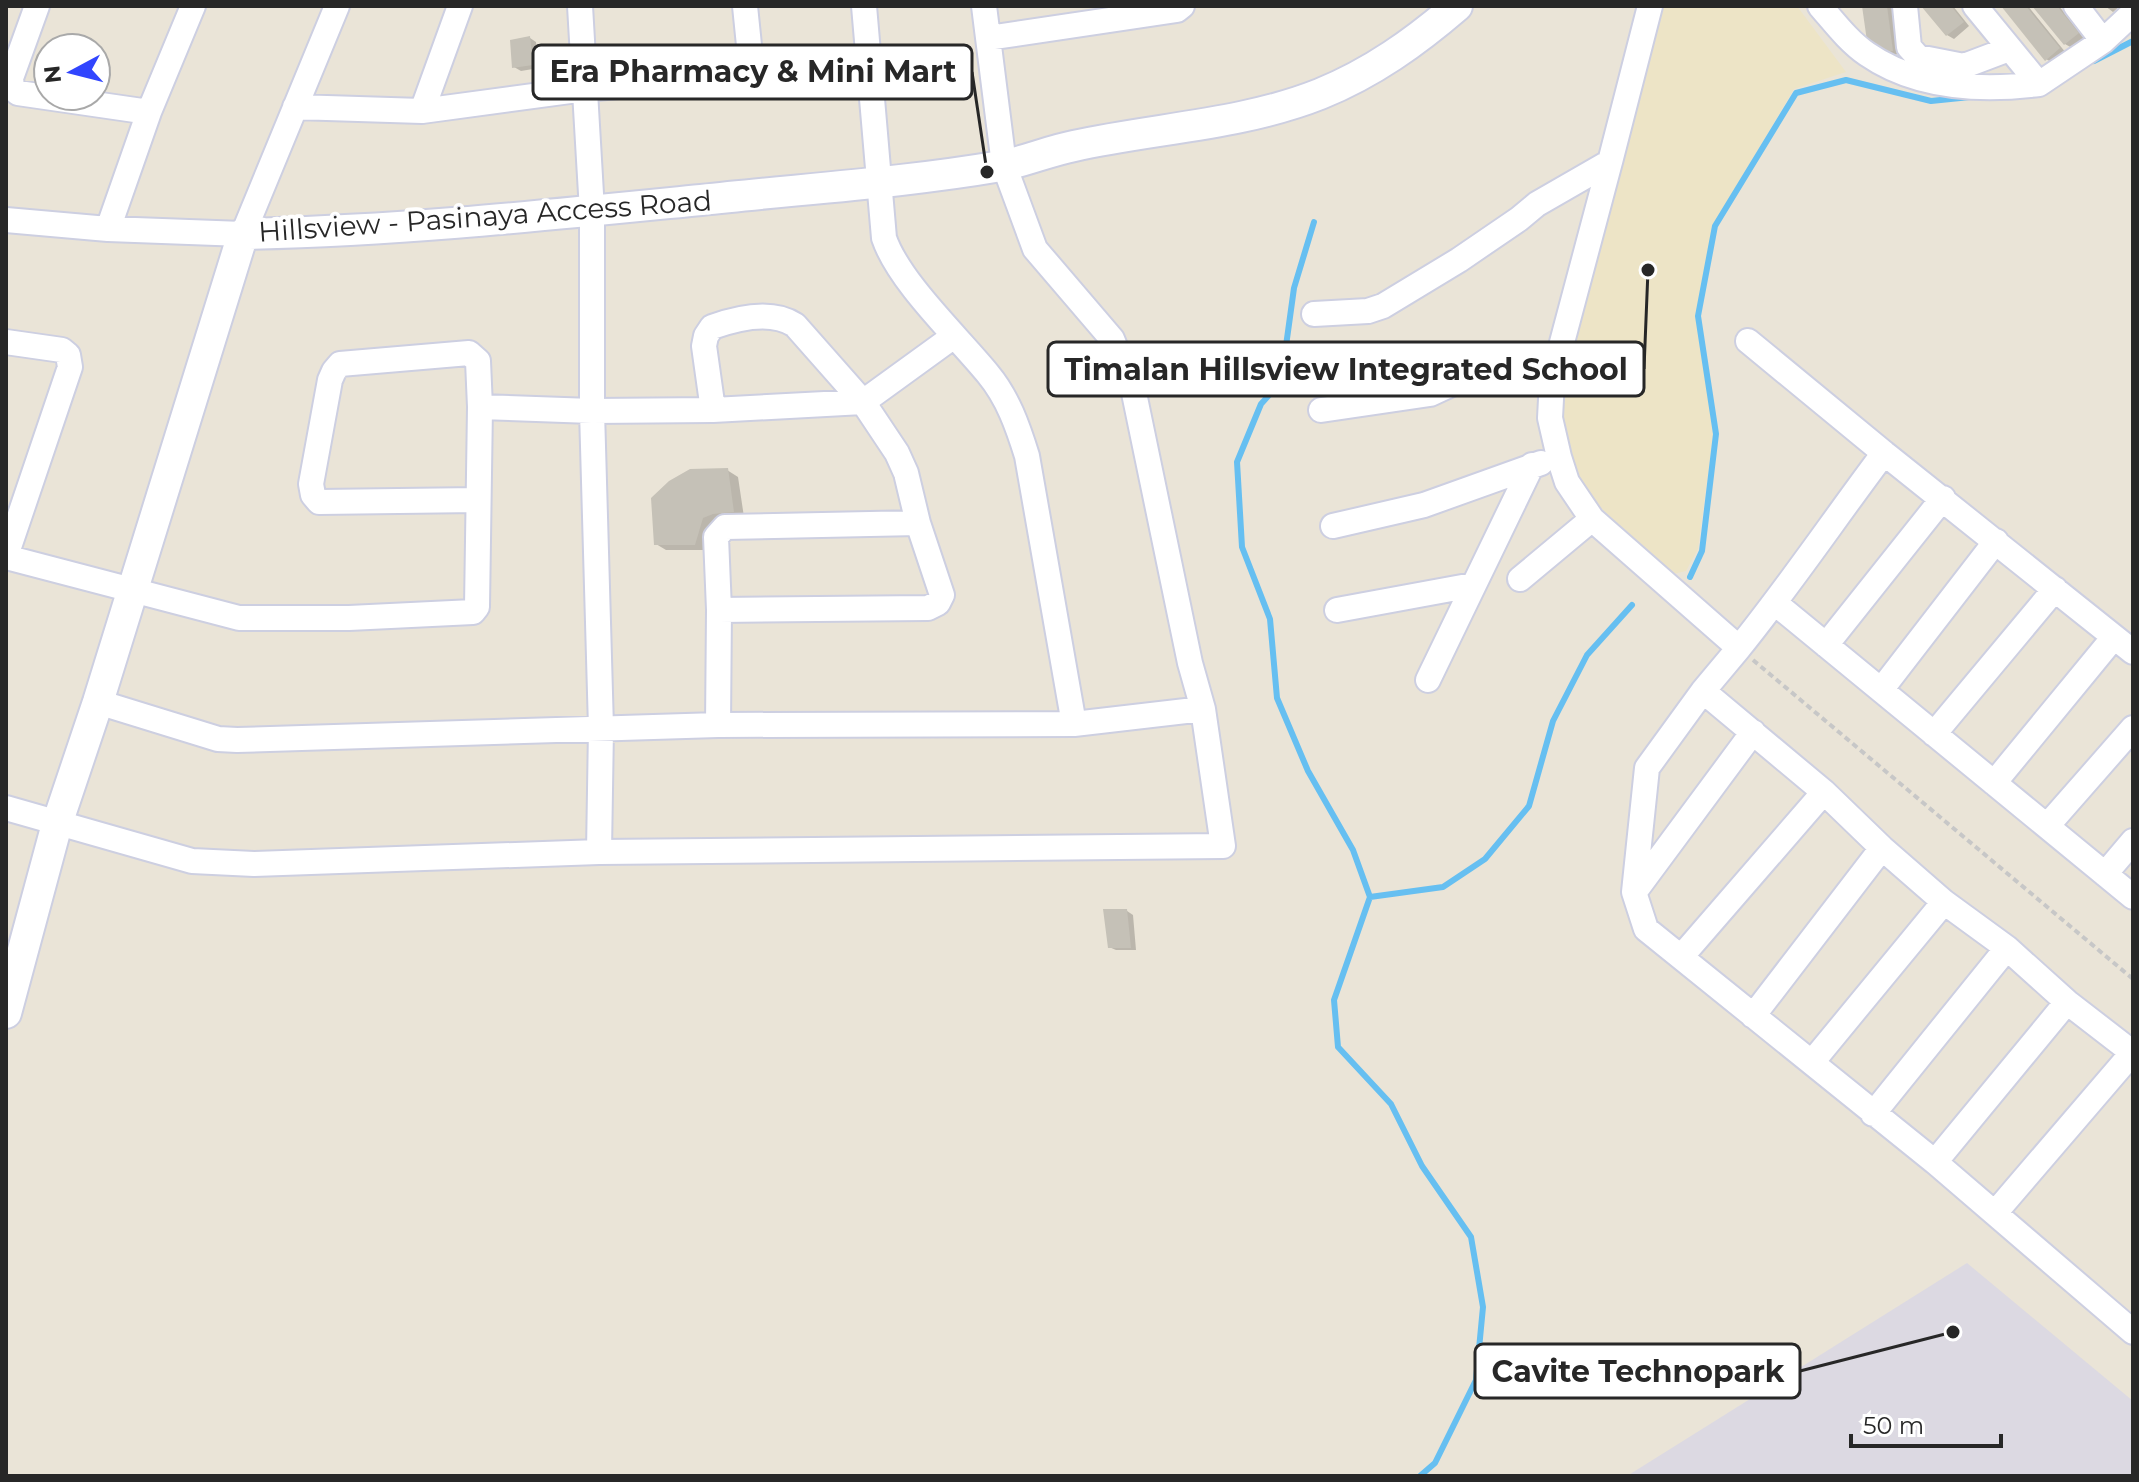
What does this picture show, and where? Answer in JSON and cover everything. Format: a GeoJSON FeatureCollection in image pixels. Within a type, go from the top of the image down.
{"type":"FeatureCollection","features":[{"type":"Feature","properties":{"kind":"street"},"geometry":{"type":"LineString","coordinates":[[37,6],[11,78],[12,88],[18,93],[149,112]]}},
{"type":"Feature","properties":{"kind":"street"},"geometry":{"type":"LineString","coordinates":[[108,229],[149,112],[193,6]]}},
{"type":"Feature","properties":{"kind":"street"},"geometry":{"type":"LineString","coordinates":[[6,220],[108,229],[243,234],[337,6]]}},
{"type":"Feature","properties":{"kind":"street"},"geometry":{"type":"LineString","coordinates":[[422,111],[460,6]]}},
{"type":"Feature","properties":{"kind":"street"},"geometry":{"type":"LineString","coordinates":[[580,6],[592,211],[592,411],[601,728],[599,852]]}},
{"type":"Feature","properties":{"kind":"street"},"geometry":{"type":"LineString","coordinates":[[295,107],[422,111],[585,89],[747,72],[751,65],[745,6]]}},
{"type":"Feature","properties":{"kind":"street"},"geometry":{"type":"LineString","coordinates":[[864,6],[884,238],[890,253],[954,336],[989,375],[1014,417],[1027,456],[1074,724]]}},
{"type":"Feature","properties":{"kind":"street"},"geometry":{"type":"LineString","coordinates":[[6,808],[192,861],[254,864],[599,852],[1223,846],[1203,709],[1190,663],[1134,393],[1112,339],[1035,249],[1004,165],[984,6]]}},
{"type":"Feature","properties":{"kind":"street"},"geometry":{"type":"LineString","coordinates":[[988,38],[1177,10],[1182,6]]}},
{"type":"Feature","properties":{"kind":"street","name":"Hillsview - Pasinaya Access Road"},"geometry":{"type":"LineString","coordinates":[[6,1013],[57,824],[98,702],[243,234],[404,228],[592,211],[1004,165],[1073,146],[1264,111],[1318,95],[1368,72],[1417,40],[1457,6]]}},
{"type":"Feature","properties":{"kind":"street"},"geometry":{"type":"LineString","coordinates":[[1650,6],[1557,363],[1550,399],[1552,427],[1567,482],[1592,519],[1739,648]]}},
{"type":"Feature","properties":{"kind":"street"},"geometry":{"type":"LineString","coordinates":[[1820,6],[1867,54],[1897,70],[1939,84],[2009,88],[2039,84],[2103,41],[2133,13]]}},
{"type":"Feature","properties":{"kind":"street"},"geometry":{"type":"LineString","coordinates":[[1905,6],[1909,47],[1918,57],[1964,66],[2009,49]]}},
{"type":"Feature","properties":{"kind":"street"},"geometry":{"type":"LineString","coordinates":[[1975,6],[2039,84]]}},
{"type":"Feature","properties":{"kind":"street"},"geometry":{"type":"LineString","coordinates":[[2076,6],[2103,41]]}},
{"type":"Feature","properties":{"kind":"street"},"geometry":{"type":"LineString","coordinates":[[1314,314],[1368,311],[1383,306],[1459,260],[1537,204],[1610,162]]}},
{"type":"Feature","properties":{"kind":"street"},"geometry":{"type":"LineString","coordinates":[[713,410],[704,346],[712,327],[773,316],[785,318],[795,325],[863,402],[897,453],[906,473],[918,523],[942,595],[938,603],[928,608],[719,610]]}},
{"type":"Feature","properties":{"kind":"street"},"geometry":{"type":"LineString","coordinates":[[480,407],[592,411],[713,410],[863,402],[954,336]]}},
{"type":"Feature","properties":{"kind":"street"},"geometry":{"type":"LineString","coordinates":[[1748,341],[2133,652]]}},
{"type":"Feature","properties":{"kind":"street"},"geometry":{"type":"LineString","coordinates":[[6,342],[62,350],[68,355],[70,367],[6,556],[239,618],[467,614],[477,607],[480,407],[478,361],[469,353],[340,364],[330,380],[311,484],[313,495],[319,502],[478,500]]}},
{"type":"Feature","properties":{"kind":"street"},"geometry":{"type":"LineString","coordinates":[[1321,410],[1430,394],[1484,369],[1557,363]]}},
{"type":"Feature","properties":{"kind":"street"},"geometry":{"type":"LineString","coordinates":[[1884,453],[1775,603],[1703,691],[1647,768],[1634,892],[1646,929],[1813,1061],[2133,1332]]}},
{"type":"Feature","properties":{"kind":"street"},"geometry":{"type":"LineString","coordinates":[[1333,526],[1424,505],[1559,457]]}},
{"type":"Feature","properties":{"kind":"street"},"geometry":{"type":"LineString","coordinates":[[1428,680],[1532,465]]}},
{"type":"Feature","properties":{"kind":"street"},"geometry":{"type":"LineString","coordinates":[[1826,645],[1943,498]]}},
{"type":"Feature","properties":{"kind":"street"},"geometry":{"type":"LineString","coordinates":[[1520,579],[1592,519]]}},
{"type":"Feature","properties":{"kind":"street"},"geometry":{"type":"LineString","coordinates":[[718,725],[716,537],[725,527],[918,523]]}},
{"type":"Feature","properties":{"kind":"street"},"geometry":{"type":"LineString","coordinates":[[1881,690],[1996,541]]}},
{"type":"Feature","properties":{"kind":"street"},"geometry":{"type":"LineString","coordinates":[[1337,610],[1473,585]]}},
{"type":"Feature","properties":{"kind":"street"},"geometry":{"type":"LineString","coordinates":[[1934,734],[2055,589]]}},
{"type":"Feature","properties":{"kind":"street"},"geometry":{"type":"LineString","coordinates":[[1775,603],[2133,897]]}},
{"type":"Feature","properties":{"kind":"street"},"geometry":{"type":"LineString","coordinates":[[1994,783],[2114,637]]}},
{"type":"Feature","properties":{"kind":"street"},"geometry":{"type":"LineString","coordinates":[[1703,691],[1824,792],[1944,902],[2007,948],[2067,1002],[2133,1053],[1995,1213]]}},
{"type":"Feature","properties":{"kind":"street"},"geometry":{"type":"LineString","coordinates":[[98,702],[228,740],[718,725],[1074,724],[1203,709]]}},
{"type":"Feature","properties":{"kind":"street"},"geometry":{"type":"LineString","coordinates":[[2047,826],[2133,728]]}},
{"type":"Feature","properties":{"kind":"street"},"geometry":{"type":"LineString","coordinates":[[1634,892],[1753,732]]}},
{"type":"Feature","properties":{"kind":"street"},"geometry":{"type":"LineString","coordinates":[[1681,957],[1824,792]]}},
{"type":"Feature","properties":{"kind":"street"},"geometry":{"type":"LineString","coordinates":[[2105,874],[2133,841]]}},
{"type":"Feature","properties":{"kind":"street"},"geometry":{"type":"LineString","coordinates":[[1753,1016],[1882,848]]}},
{"type":"Feature","properties":{"kind":"street"},"geometry":{"type":"LineString","coordinates":[[1813,1061],[1944,902]]}},
{"type":"Feature","properties":{"kind":"street"},"geometry":{"type":"LineString","coordinates":[[1873,1114],[2007,948]]}},
{"type":"Feature","properties":{"kind":"street"},"geometry":{"type":"LineString","coordinates":[[1935,1162],[2067,1002]]}},
{"type":"Feature","properties":{"kind":"path"},"geometry":{"type":"LineString","coordinates":[[1739,648],[2133,979]]}},
{"type":"Feature","properties":{"kind":"shaded area"},"geometry":{"type":"Polygon","coordinates":[[[1662,6],[1797,6],[1846,72],[1794,89],[1713,225],[1697,315],[1713,435],[1698,549],[1686,571],[1673,574],[1589,497],[1558,431],[1558,387],[1662,6]]]}},
{"type":"Feature","properties":{"kind":"shaded area"},"geometry":{"type":"Polygon","coordinates":[[[1967,1263],[2133,1401],[2133,1476],[1627,1476],[1967,1263]]]}},
{"type":"Feature","properties":{"kind":"building"},"geometry":{"type":"Polygon","coordinates":[[[1862,6],[1887,6],[1893,51],[1869,55],[1862,6]]]}},
{"type":"Feature","properties":{"kind":"building"},"geometry":{"type":"Polygon","coordinates":[[[1921,6],[1951,6],[1964,22],[1946,36],[1921,6]]]}},
{"type":"Feature","properties":{"kind":"building"},"geometry":{"type":"Polygon","coordinates":[[[2001,6],[2026,6],[2060,48],[2045,61],[2001,6]]]}},
{"type":"Feature","properties":{"kind":"building"},"geometry":{"type":"Polygon","coordinates":[[[2032,6],[2057,6],[2079,33],[2064,45],[2032,6]]]}},
{"type":"Feature","properties":{"kind":"building"},"geometry":{"type":"Polygon","coordinates":[[[530,36],[533,65],[512,68],[510,40],[530,36]]]}},
{"type":"Feature","properties":{"kind":"building"},"geometry":{"type":"Polygon","coordinates":[[[728,468],[734,512],[703,518],[695,545],[654,545],[651,498],[669,481],[690,469],[728,468]]]}},
{"type":"Feature","properties":{"kind":"building"},"geometry":{"type":"Polygon","coordinates":[[[1103,909],[1127,909],[1131,948],[1108,948],[1103,909]]]}},
{"type":"Feature","properties":{"kind":"waterway"},"geometry":{"type":"LineString","coordinates":[[2094,61],[2133,41]]}},
{"type":"Feature","properties":{"kind":"waterway"},"geometry":{"type":"LineString","coordinates":[[1690,577],[1702,551],[1716,434],[1698,316],[1715,226],[1796,93],[1846,80],[1931,101],[1970,97]]}},
{"type":"Feature","properties":{"kind":"waterway"},"geometry":{"type":"LineString","coordinates":[[1314,222],[1294,288],[1281,382],[1261,404],[1237,462],[1242,547],[1270,619],[1277,698],[1308,771],[1353,850],[1370,897],[1334,1000],[1338,1047],[1391,1104],[1422,1166],[1471,1237],[1483,1307],[1476,1380],[1435,1463],[1420,1476]]}},
{"type":"Feature","properties":{"kind":"waterway"},"geometry":{"type":"LineString","coordinates":[[1370,897],[1443,887],[1485,859],[1529,806],[1553,721],[1587,655],[1632,605]]}},
{"type":"Feature","properties":{"kind":"place","name":"Era Pharmacy & Mini Mart"},"geometry":{"type":"Point","coordinates":[987,172]}},
{"type":"Feature","properties":{"kind":"place","name":"Timalan Hillsview Integrated School"},"geometry":{"type":"Point","coordinates":[1648,270]}},
{"type":"Feature","properties":{"kind":"place","name":"Cavite Technopark"},"geometry":{"type":"Point","coordinates":[1953,1332]}}]}
